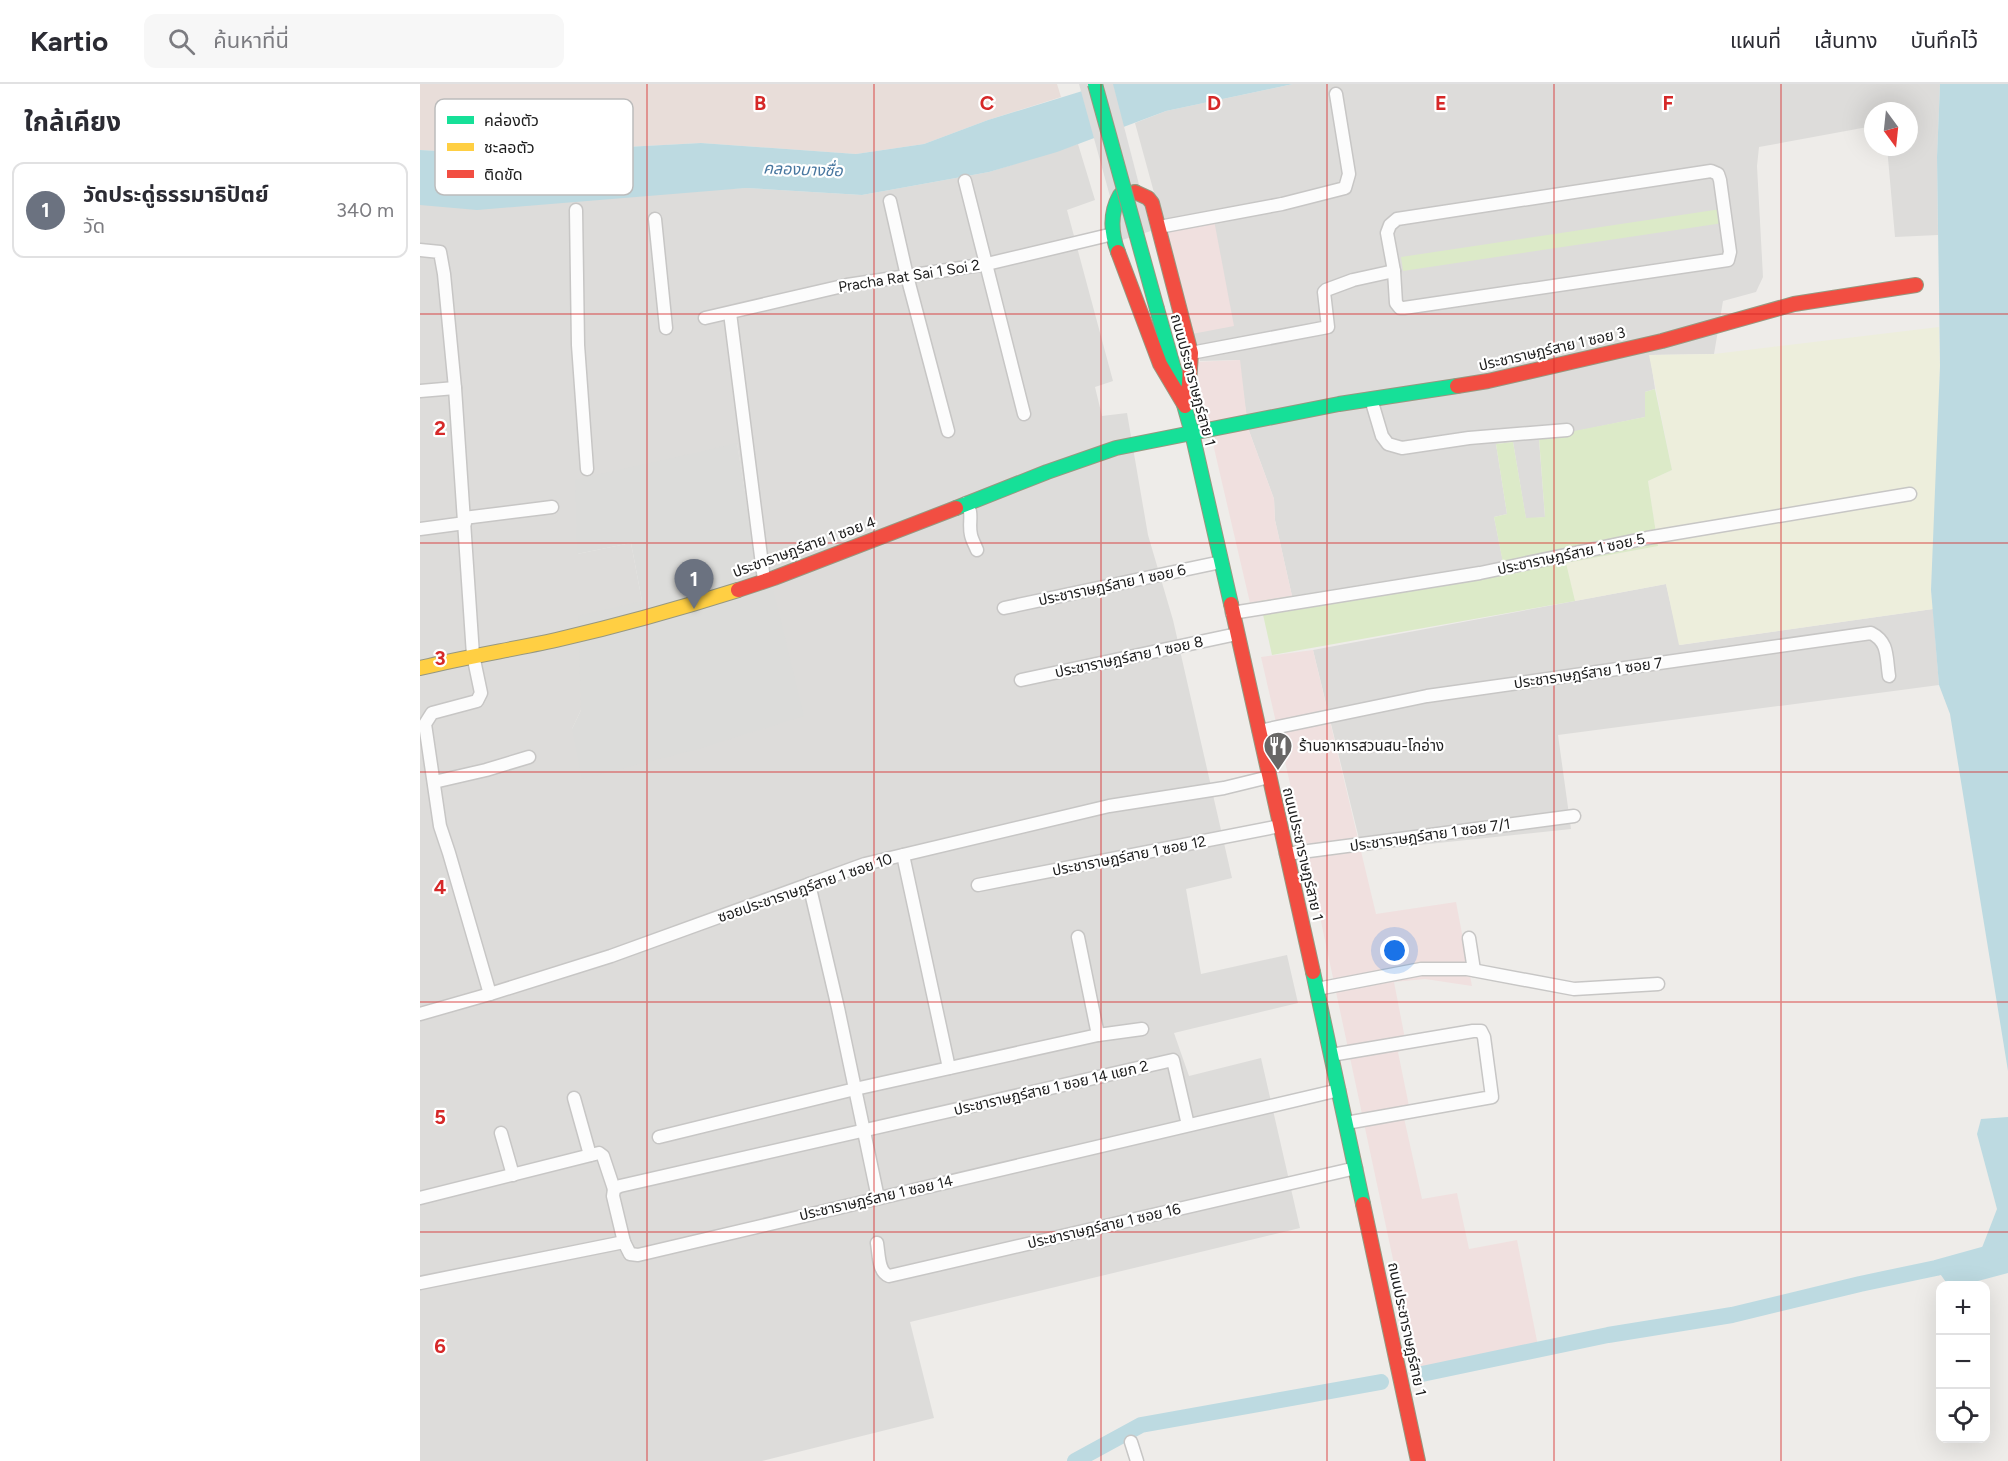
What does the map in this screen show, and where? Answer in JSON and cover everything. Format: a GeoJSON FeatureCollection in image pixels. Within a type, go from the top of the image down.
{"type":"FeatureCollection","features":[{"type":"Feature","properties":{"kind":"main road","name":"ถนนประชาราษฎร์สาย 1"},"geometry":{"type":"LineString","coordinates":[[1095,84],[1192,433],[1317,989],[1418,1461]]}},
{"type":"Feature","properties":{"kind":"main road"},"geometry":{"type":"LineString","coordinates":[[1135,192],[1148,198],[1152,203],[1191,353],[1185,406],[1173,392],[1160,367],[1113,234],[1113,210],[1120,195],[1135,192]]}},
{"type":"Feature","properties":{"kind":"main road","name":"ประชาราษฎร์สาย 1 ซอย 3"},"geometry":{"type":"LineString","coordinates":[[1192,433],[1371,399],[1488,381],[1662,341],[1788,306],[1916,285]]}},
{"type":"Feature","properties":{"kind":"main road","name":"ประชาราษฎร์สาย 1 ซอย 4"},"geometry":{"type":"LineString","coordinates":[[420,668],[473,655],[555,640],[656,615],[784,574],[966,503],[1116,448],[1192,433]]}},
{"type":"Feature","properties":{"kind":"street"},"geometry":{"type":"LineString","coordinates":[[1159,227],[1282,204],[1345,188],[1349,174],[1336,94]]}},
{"type":"Feature","properties":{"kind":"street"},"geometry":{"type":"LineString","coordinates":[[1711,171],[1718,174],[1720,180],[1730,252],[1728,260],[1404,308],[1400,308],[1396,303],[1394,271],[1387,233],[1390,225],[1397,219],[1711,171]]}},
{"type":"Feature","properties":{"kind":"street"},"geometry":{"type":"LineString","coordinates":[[965,181],[1024,414]]}},
{"type":"Feature","properties":{"kind":"street"},"geometry":{"type":"LineString","coordinates":[[890,201],[907,276],[948,430]]}},
{"type":"Feature","properties":{"kind":"street"},"geometry":{"type":"LineString","coordinates":[[576,210],[578,345],[587,469]]}},
{"type":"Feature","properties":{"kind":"street"},"geometry":{"type":"LineString","coordinates":[[655,219],[666,328]]}},
{"type":"Feature","properties":{"kind":"street","name":"Pracha Rat Sai 1 Soi 2"},"geometry":{"type":"LineString","coordinates":[[705,318],[847,285],[987,264],[1113,234]]}},
{"type":"Feature","properties":{"kind":"street"},"geometry":{"type":"LineString","coordinates":[[420,250],[438,252],[441,255],[455,388],[473,655],[481,693],[477,701],[432,713],[425,724],[440,826],[490,994]]}},
{"type":"Feature","properties":{"kind":"street"},"geometry":{"type":"LineString","coordinates":[[1191,353],[1328,327],[1324,292],[1326,290],[1353,280],[1394,271]]}},
{"type":"Feature","properties":{"kind":"street"},"geometry":{"type":"LineString","coordinates":[[730,313],[764,580]]}},
{"type":"Feature","properties":{"kind":"street"},"geometry":{"type":"LineString","coordinates":[[420,392],[455,388]]}},
{"type":"Feature","properties":{"kind":"street"},"geometry":{"type":"LineString","coordinates":[[1371,399],[1382,436],[1388,444],[1402,448],[1469,438],[1566,430]]}},
{"type":"Feature","properties":{"kind":"street","name":"ประชาราษฎร์สาย 1 ซอย 5"},"geometry":{"type":"LineString","coordinates":[[1232,613],[1480,573],[1647,538],[1910,494]]}},
{"type":"Feature","properties":{"kind":"street"},"geometry":{"type":"LineString","coordinates":[[966,503],[970,507],[970,533],[977,550]]}},
{"type":"Feature","properties":{"kind":"street"},"geometry":{"type":"LineString","coordinates":[[420,529],[552,507]]}},
{"type":"Feature","properties":{"kind":"street","name":"ประชาราษฎร์สาย 1 ซอย 6"},"geometry":{"type":"LineString","coordinates":[[1004,608],[1221,562]]}},
{"type":"Feature","properties":{"kind":"street","name":"ประชาราษฎร์สาย 1 ซอย 7"},"geometry":{"type":"LineString","coordinates":[[1259,731],[1427,696],[1870,633],[1880,638],[1884,645],[1889,676]]}},
{"type":"Feature","properties":{"kind":"street","name":"ประชาราษฎร์สาย 1 ซอย 8"},"geometry":{"type":"LineString","coordinates":[[1021,680],[1237,634]]}},
{"type":"Feature","properties":{"kind":"street"},"geometry":{"type":"LineString","coordinates":[[434,782],[529,757]]}},
{"type":"Feature","properties":{"kind":"street","name":"ซอยประชาราษฎร์สาย 1 ซอย 10"},"geometry":{"type":"LineString","coordinates":[[420,1014],[611,956],[865,864],[1109,806],[1224,788],[1269,777]]}},
{"type":"Feature","properties":{"kind":"street","name":"ประชาราษฎร์สาย 1 ซอย 7/1"},"geometry":{"type":"LineString","coordinates":[[1286,854],[1574,816]]}},
{"type":"Feature","properties":{"kind":"street","name":"ประชาราษฎร์สาย 1 ซอย 12"},"geometry":{"type":"LineString","coordinates":[[978,885],[1280,826]]}},
{"type":"Feature","properties":{"kind":"street"},"geometry":{"type":"LineString","coordinates":[[903,855],[949,1068]]}},
{"type":"Feature","properties":{"kind":"street"},"geometry":{"type":"LineString","coordinates":[[809,884],[878,1198]]}},
{"type":"Feature","properties":{"kind":"street"},"geometry":{"type":"LineString","coordinates":[[1078,937],[1098,1035]]}},
{"type":"Feature","properties":{"kind":"street"},"geometry":{"type":"LineString","coordinates":[[1469,938],[1474,970]]}},
{"type":"Feature","properties":{"kind":"street"},"geometry":{"type":"LineString","coordinates":[[1317,989],[1421,969],[1474,970],[1574,989],[1658,984]]}},
{"type":"Feature","properties":{"kind":"street"},"geometry":{"type":"LineString","coordinates":[[659,1137],[855,1089],[1098,1035],[1142,1029]]}},
{"type":"Feature","properties":{"kind":"street"},"geometry":{"type":"LineString","coordinates":[[1331,1055],[1473,1030],[1480,1031],[1484,1037],[1492,1097],[1346,1123]]}},
{"type":"Feature","properties":{"kind":"street","name":"ประชาราษฎร์สาย 1 ซอย 14 แยก 2"},"geometry":{"type":"LineString","coordinates":[[864,1130],[1173,1060],[1188,1125]]}},
{"type":"Feature","properties":{"kind":"street","name":"ประชาราษฎร์สาย 1 ซอย 14"},"geometry":{"type":"LineString","coordinates":[[624,1242],[630,1254],[638,1255],[1339,1090]]}},
{"type":"Feature","properties":{"kind":"street"},"geometry":{"type":"LineString","coordinates":[[574,1098],[590,1155]]}},
{"type":"Feature","properties":{"kind":"street"},"geometry":{"type":"LineString","coordinates":[[614,1189],[864,1130]]}},
{"type":"Feature","properties":{"kind":"street"},"geometry":{"type":"LineString","coordinates":[[501,1133],[513,1175]]}},
{"type":"Feature","properties":{"kind":"street"},"geometry":{"type":"LineString","coordinates":[[420,1198],[599,1154],[603,1156],[614,1189],[613,1197],[624,1242],[420,1283]]}},
{"type":"Feature","properties":{"kind":"street","name":"ประชาราษฎร์สาย 1 ซอย 16"},"geometry":{"type":"LineString","coordinates":[[877,1243],[882,1271],[885,1275],[890,1276],[1356,1168]]}},
{"type":"Feature","properties":{"kind":"street"},"geometry":{"type":"LineString","coordinates":[[1131,1442],[1137,1461]]}},
{"type":"Feature","properties":{"kind":"shaded area"},"geometry":{"type":"Polygon","coordinates":[[[420,84],[1057,84],[1061,97],[988,120],[924,144],[856,154],[701,143],[633,147],[633,99],[435,99],[435,151],[420,150],[420,84]]]}},
{"type":"Feature","properties":{"kind":"shaded area"},"geometry":{"type":"Polygon","coordinates":[[[1293,84],[1940,84],[1937,157],[1938,235],[1895,237],[1888,156],[1918,156],[1918,102],[1864,102],[1864,128],[1759,147],[1757,166],[1763,277],[1756,292],[1723,301],[1714,354],[1650,355],[1655,389],[1645,392],[1645,417],[1539,439],[1545,517],[1526,519],[1513,442],[1496,444],[1507,514],[1494,517],[1503,562],[1292,596],[1275,520],[1274,499],[1248,428],[1239,360],[1200,361],[1135,123],[1166,111],[1293,84]]]}},
{"type":"Feature","properties":{"kind":"shaded area"},"geometry":{"type":"Polygon","coordinates":[[[1078,144],[1095,200],[1067,210],[1113,381],[1095,387],[1102,416],[1127,413],[1148,535],[1173,620],[1232,878],[1186,889],[1201,974],[1287,955],[1298,1003],[1174,1033],[1189,1076],[1261,1058],[1300,1228],[910,1322],[934,1418],[762,1461],[420,1461],[420,205],[746,188],[862,195],[989,172],[1078,144]],[[737,444],[577,554],[631,543],[642,601],[572,729],[760,583],[737,444]]]}},
{"type":"Feature","properties":{"kind":"shaded area"},"geometry":{"type":"Polygon","coordinates":[[[1214,220],[1234,326],[1192,334],[1163,229],[1214,220]]]}},
{"type":"Feature","properties":{"kind":"shaded area"},"geometry":{"type":"Polygon","coordinates":[[[1240,360],[1248,428],[1274,499],[1275,520],[1292,596],[1250,603],[1194,362],[1240,360]]]}},
{"type":"Feature","properties":{"kind":"shaded area"},"geometry":{"type":"Polygon","coordinates":[[[737,443],[760,583],[771,580],[804,716],[702,748],[582,779],[572,729],[581,710],[578,616],[642,601],[631,543],[577,554],[575,480],[737,443]]]}},
{"type":"Feature","properties":{"kind":"shaded area"},"geometry":{"type":"Polygon","coordinates":[[[1666,584],[1680,645],[1933,609],[1939,685],[1558,735],[1571,829],[1362,851],[1313,650],[1666,584]]]}},
{"type":"Feature","properties":{"kind":"shaded area"},"geometry":{"type":"Polygon","coordinates":[[[1313,650],[1376,914],[1456,902],[1472,986],[1425,979],[1394,982],[1407,1049],[1398,1052],[1411,1116],[1404,1118],[1422,1199],[1457,1193],[1469,1249],[1517,1240],[1538,1346],[1417,1372],[1313,884],[1261,657],[1313,650]]]}},
{"type":"Feature","properties":{"kind":"green space"},"geometry":{"type":"Polygon","coordinates":[[[1721,209],[1723,223],[1403,271],[1401,257],[1721,209]]]}},
{"type":"Feature","properties":{"kind":"green space"},"geometry":{"type":"Polygon","coordinates":[[[1939,327],[1940,366],[1931,590],[1933,609],[1679,645],[1666,584],[1575,601],[1565,563],[1658,546],[1648,481],[1672,470],[1649,355],[1714,354],[1939,327]]]}},
{"type":"Feature","properties":{"kind":"green space"},"geometry":{"type":"Polygon","coordinates":[[[1655,389],[1672,470],[1648,481],[1658,546],[1566,563],[1575,601],[1272,655],[1260,601],[1503,563],[1494,517],[1507,514],[1496,444],[1513,442],[1526,518],[1545,517],[1539,438],[1645,417],[1645,392],[1655,389]]]}},
{"type":"Feature","properties":{"kind":"water","name":"คลองบางซื่อ"},"geometry":{"type":"Polygon","coordinates":[[[1105,84],[1293,84],[1166,111],[1057,152],[989,172],[862,195],[746,188],[477,210],[420,205],[420,150],[435,151],[435,195],[633,195],[633,147],[701,143],[856,154],[924,144],[988,120],[1105,84]]]}},
{"type":"Feature","properties":{"kind":"water"},"geometry":{"type":"Polygon","coordinates":[[[1940,84],[2008,84],[2008,1071],[1950,714],[1939,685],[1931,590],[1940,366],[1937,157],[1940,84]]]}},
{"type":"Feature","properties":{"kind":"water"},"geometry":{"type":"Polygon","coordinates":[[[2008,1117],[2008,1273],[1978,1281],[1945,1281],[1936,1268],[1948,1270],[1978,1258],[1997,1209],[1977,1134],[1981,1119],[2008,1117]]]}},
{"type":"Feature","properties":{"kind":"pier"},"geometry":{"type":"Polygon","coordinates":[[[1079,84],[1113,84],[1151,231],[1122,240],[1079,84]]]}},
{"type":"Feature","properties":{"kind":"waterway"},"geometry":{"type":"LineString","coordinates":[[1422,1374],[1608,1335],[1732,1315],[1936,1268],[2008,1248]]}},
{"type":"Feature","properties":{"kind":"waterway"},"geometry":{"type":"LineString","coordinates":[[1075,1461],[1141,1425],[1381,1382]]}},
{"type":"Feature","properties":{"kind":"traffic: fast"},"geometry":{"type":"LineString","coordinates":[[1095,84],[1157,309]]}},
{"type":"Feature","properties":{"kind":"traffic: fast"},"geometry":{"type":"LineString","coordinates":[[1118,252],[1113,231],[1114,209],[1120,195],[1135,192]]}},
{"type":"Feature","properties":{"kind":"traffic: fast"},"geometry":{"type":"LineString","coordinates":[[1157,309],[1192,433],[1231,604]]}},
{"type":"Feature","properties":{"kind":"traffic: fast"},"geometry":{"type":"LineString","coordinates":[[956,508],[1116,448],[1339,404],[1457,386]]}},
{"type":"Feature","properties":{"kind":"traffic: fast"},"geometry":{"type":"LineString","coordinates":[[1313,972],[1363,1204]]}},
{"type":"Feature","properties":{"kind":"traffic: slow"},"geometry":{"type":"LineString","coordinates":[[420,668],[579,635],[738,590]]}},
{"type":"Feature","properties":{"kind":"traffic: jam"},"geometry":{"type":"LineString","coordinates":[[1118,252],[1160,364],[1185,406],[1191,353],[1152,203],[1148,198],[1135,192]]}},
{"type":"Feature","properties":{"kind":"traffic: jam"},"geometry":{"type":"LineString","coordinates":[[1457,386],[1662,341],[1794,304],[1916,285]]}},
{"type":"Feature","properties":{"kind":"traffic: jam"},"geometry":{"type":"LineString","coordinates":[[738,590],[956,508]]}},
{"type":"Feature","properties":{"kind":"traffic: jam"},"geometry":{"type":"LineString","coordinates":[[1231,604],[1313,972]]}},
{"type":"Feature","properties":{"kind":"traffic: jam"},"geometry":{"type":"LineString","coordinates":[[1363,1204],[1418,1461]]}},
{"type":"Feature","properties":{"kind":"place","name":"วัดประดู่ธรรมาธิปัตย์"},"geometry":{"type":"Point","coordinates":[694,609]}},
{"type":"Feature","properties":{"kind":"place","name":"ร้านอาหารสวนสน-โกอ่าง"},"geometry":{"type":"Point","coordinates":[1278,772]}}]}
